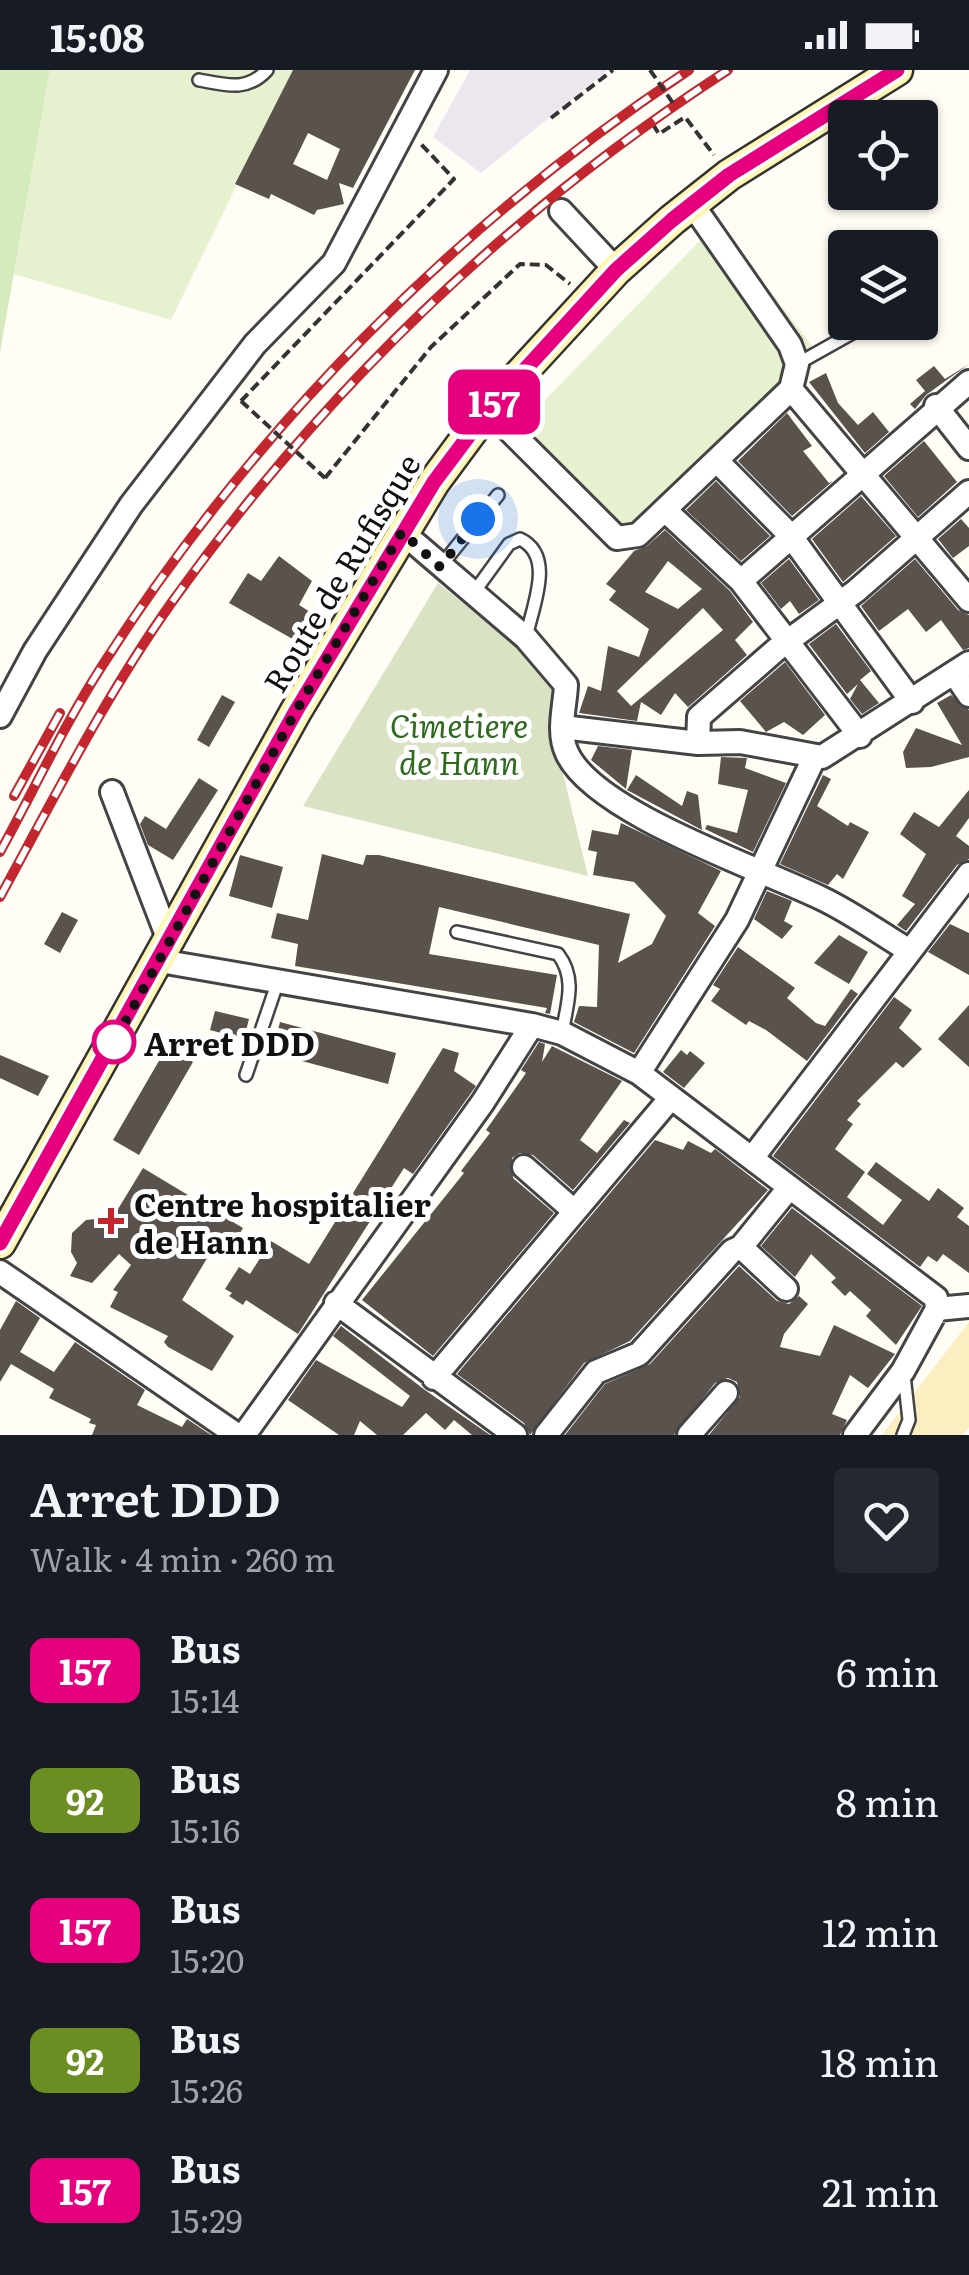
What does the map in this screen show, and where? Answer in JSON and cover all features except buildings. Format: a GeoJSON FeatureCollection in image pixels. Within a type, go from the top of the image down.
{"type":"FeatureCollection","features":[{"type":"Feature","properties":{"kind":"main road","name":"Route de Rufisque"},"geometry":{"type":"LineString","coordinates":[[0,1243],[296,711],[402,532],[488,410],[616,270],[692,204],[729,175],[897,70]]}},
{"type":"Feature","properties":{"kind":"street"},"geometry":{"type":"LineString","coordinates":[[0,716],[35,652],[131,505],[255,344],[334,263],[436,70]]}},
{"type":"Feature","properties":{"kind":"street"},"geometry":{"type":"LineString","coordinates":[[488,410],[617,538],[638,535],[792,390],[796,364],[790,345],[692,204]]}},
{"type":"Feature","properties":{"kind":"street"},"geometry":{"type":"LineString","coordinates":[[562,211],[616,270]]}},
{"type":"Feature","properties":{"kind":"street"},"geometry":{"type":"LineString","coordinates":[[740,580],[936,406],[969,382]]}},
{"type":"Feature","properties":{"kind":"street"},"geometry":{"type":"LineString","coordinates":[[792,390],[969,600]]}},
{"type":"Feature","properties":{"kind":"street"},"geometry":{"type":"LineString","coordinates":[[936,406],[969,448]]}},
{"type":"Feature","properties":{"kind":"street"},"geometry":{"type":"LineString","coordinates":[[718,462],[790,535],[912,702]]}},
{"type":"Feature","properties":{"kind":"street"},"geometry":{"type":"LineString","coordinates":[[698,743],[699,717],[969,492]]}},
{"type":"Feature","properties":{"kind":"street"},"geometry":{"type":"LineString","coordinates":[[666,511],[740,580],[860,736]]}},
{"type":"Feature","properties":{"kind":"street"},"geometry":{"type":"LineString","coordinates":[[402,532],[526,638],[566,685],[562,727],[567,755],[618,803],[657,825],[829,901],[908,950]]}},
{"type":"Feature","properties":{"kind":"street"},"geometry":{"type":"LineString","coordinates":[[562,727],[698,743],[740,742],[814,758],[834,752],[962,668],[969,695]]}},
{"type":"Feature","properties":{"kind":"street"},"geometry":{"type":"LineString","coordinates":[[639,1074],[764,870],[814,758]]}},
{"type":"Feature","properties":{"kind":"street"},"geometry":{"type":"LineString","coordinates":[[112,792],[165,952],[278,981],[562,1032],[639,1074],[936,1298],[937,1308],[904,1371],[855,1435]]}},
{"type":"Feature","properties":{"kind":"street"},"geometry":{"type":"LineString","coordinates":[[753,1158],[969,874]]}},
{"type":"Feature","properties":{"kind":"street"},"geometry":{"type":"LineString","coordinates":[[244,1435],[484,1102],[532,1025]]}},
{"type":"Feature","properties":{"kind":"street"},"geometry":{"type":"LineString","coordinates":[[434,1378],[572,1210],[670,1100]]}},
{"type":"Feature","properties":{"kind":"street"},"geometry":{"type":"LineString","coordinates":[[524,1167],[572,1210]]}},
{"type":"Feature","properties":{"kind":"street"},"geometry":{"type":"LineString","coordinates":[[546,1435],[596,1372],[639,1354],[732,1251],[741,1246],[789,1188]]}},
{"type":"Feature","properties":{"kind":"street"},"geometry":{"type":"LineString","coordinates":[[741,1246],[786,1289]]}},
{"type":"Feature","properties":{"kind":"street"},"geometry":{"type":"LineString","coordinates":[[0,1272],[236,1435]]}},
{"type":"Feature","properties":{"kind":"street"},"geometry":{"type":"LineString","coordinates":[[336,1303],[515,1435]]}},
{"type":"Feature","properties":{"kind":"street"},"geometry":{"type":"LineString","coordinates":[[937,1308],[969,1306]]}},
{"type":"Feature","properties":{"kind":"street"},"geometry":{"type":"LineString","coordinates":[[688,1435],[726,1393]]}},
{"type":"Feature","properties":{"kind":"lane"},"geometry":{"type":"LineString","coordinates":[[200,80],[234,87],[252,84],[267,70]]}},
{"type":"Feature","properties":{"kind":"lane"},"geometry":{"type":"LineString","coordinates":[[796,364],[839,340]]}},
{"type":"Feature","properties":{"kind":"lane"},"geometry":{"type":"LineString","coordinates":[[440,567],[498,495]]}},
{"type":"Feature","properties":{"kind":"lane"},"geometry":{"type":"LineString","coordinates":[[474,592],[509,544],[520,540],[533,545],[541,562],[526,638]]}},
{"type":"Feature","properties":{"kind":"lane"},"geometry":{"type":"LineString","coordinates":[[458,932],[558,954],[569,968],[570,989],[562,1032]]}},
{"type":"Feature","properties":{"kind":"lane"},"geometry":{"type":"LineString","coordinates":[[246,1076],[278,981]]}},
{"type":"Feature","properties":{"kind":"lane"},"geometry":{"type":"LineString","coordinates":[[903,1435],[909,1420],[904,1371]]}},
{"type":"Feature","properties":{"kind":"path"},"geometry":{"type":"LineString","coordinates":[[551,118],[613,70]]}},
{"type":"Feature","properties":{"kind":"path"},"geometry":{"type":"LineString","coordinates":[[650,70],[675,106],[652,122],[659,134],[685,116],[729,175]]}},
{"type":"Feature","properties":{"kind":"path"},"geometry":{"type":"LineString","coordinates":[[406,129],[454,179],[241,401],[325,478],[431,347],[520,264],[546,264],[588,300]]}},
{"type":"Feature","properties":{"kind":"shaded area"},"geometry":{"type":"Polygon","coordinates":[[[470,70],[608,70],[481,173],[433,137],[470,70]]]}},
{"type":"Feature","properties":{"kind":"green space"},"geometry":{"type":"Polygon","coordinates":[[[0,70],[50,70],[0,352],[0,70]]]}},
{"type":"Feature","properties":{"kind":"green space"},"geometry":{"type":"Polygon","coordinates":[[[50,70],[293,70],[171,320],[14,274],[50,70]]]}},
{"type":"Feature","properties":{"kind":"green space"},"geometry":{"type":"Polygon","coordinates":[[[717,223],[821,357],[619,553],[508,438],[717,223]]]}},
{"type":"Feature","properties":{"kind":"green space","name":"Cimetiere de Hann"},"geometry":{"type":"Polygon","coordinates":[[[438,583],[561,682],[558,753],[588,876],[303,806],[438,583]]]}},
{"type":"Feature","properties":{"kind":"sand"},"geometry":{"type":"Polygon","coordinates":[[[969,1322],[969,1427],[963,1435],[882,1435],[969,1322]]]}},
{"type":"Feature","properties":{"kind":"railway"},"geometry":{"type":"LineString","coordinates":[[0,852],[102,666],[161,579],[292,414],[440,264],[603,130],[689,70]]}},
{"type":"Feature","properties":{"kind":"railway"},"geometry":{"type":"LineString","coordinates":[[0,897],[148,637],[230,524],[292,450],[357,378],[496,245],[570,183],[728,70]]}},
{"type":"Feature","properties":{"kind":"railway"},"geometry":{"type":"LineString","coordinates":[[14,796],[60,713]]}},
{"type":"Feature","properties":{"kind":"bus line","name":"157"},"geometry":{"type":"LineString","coordinates":[[0,1243],[296,711],[434,482],[488,410],[616,270],[672,220],[729,175],[897,70]]}},
{"type":"Feature","properties":{"kind":"place","name":"Arret DDD"},"geometry":{"type":"Point","coordinates":[114,1042]}},
{"type":"Feature","properties":{"kind":"place","name":"Centre hospitalier de Hann"},"geometry":{"type":"Point","coordinates":[111,1221]}},
{"type":"Feature","properties":{"kind":"route"},"geometry":{"type":"LineString","coordinates":[[114,1042],[107,1055],[296,711],[402,532],[440,567],[478,519]]}}]}
